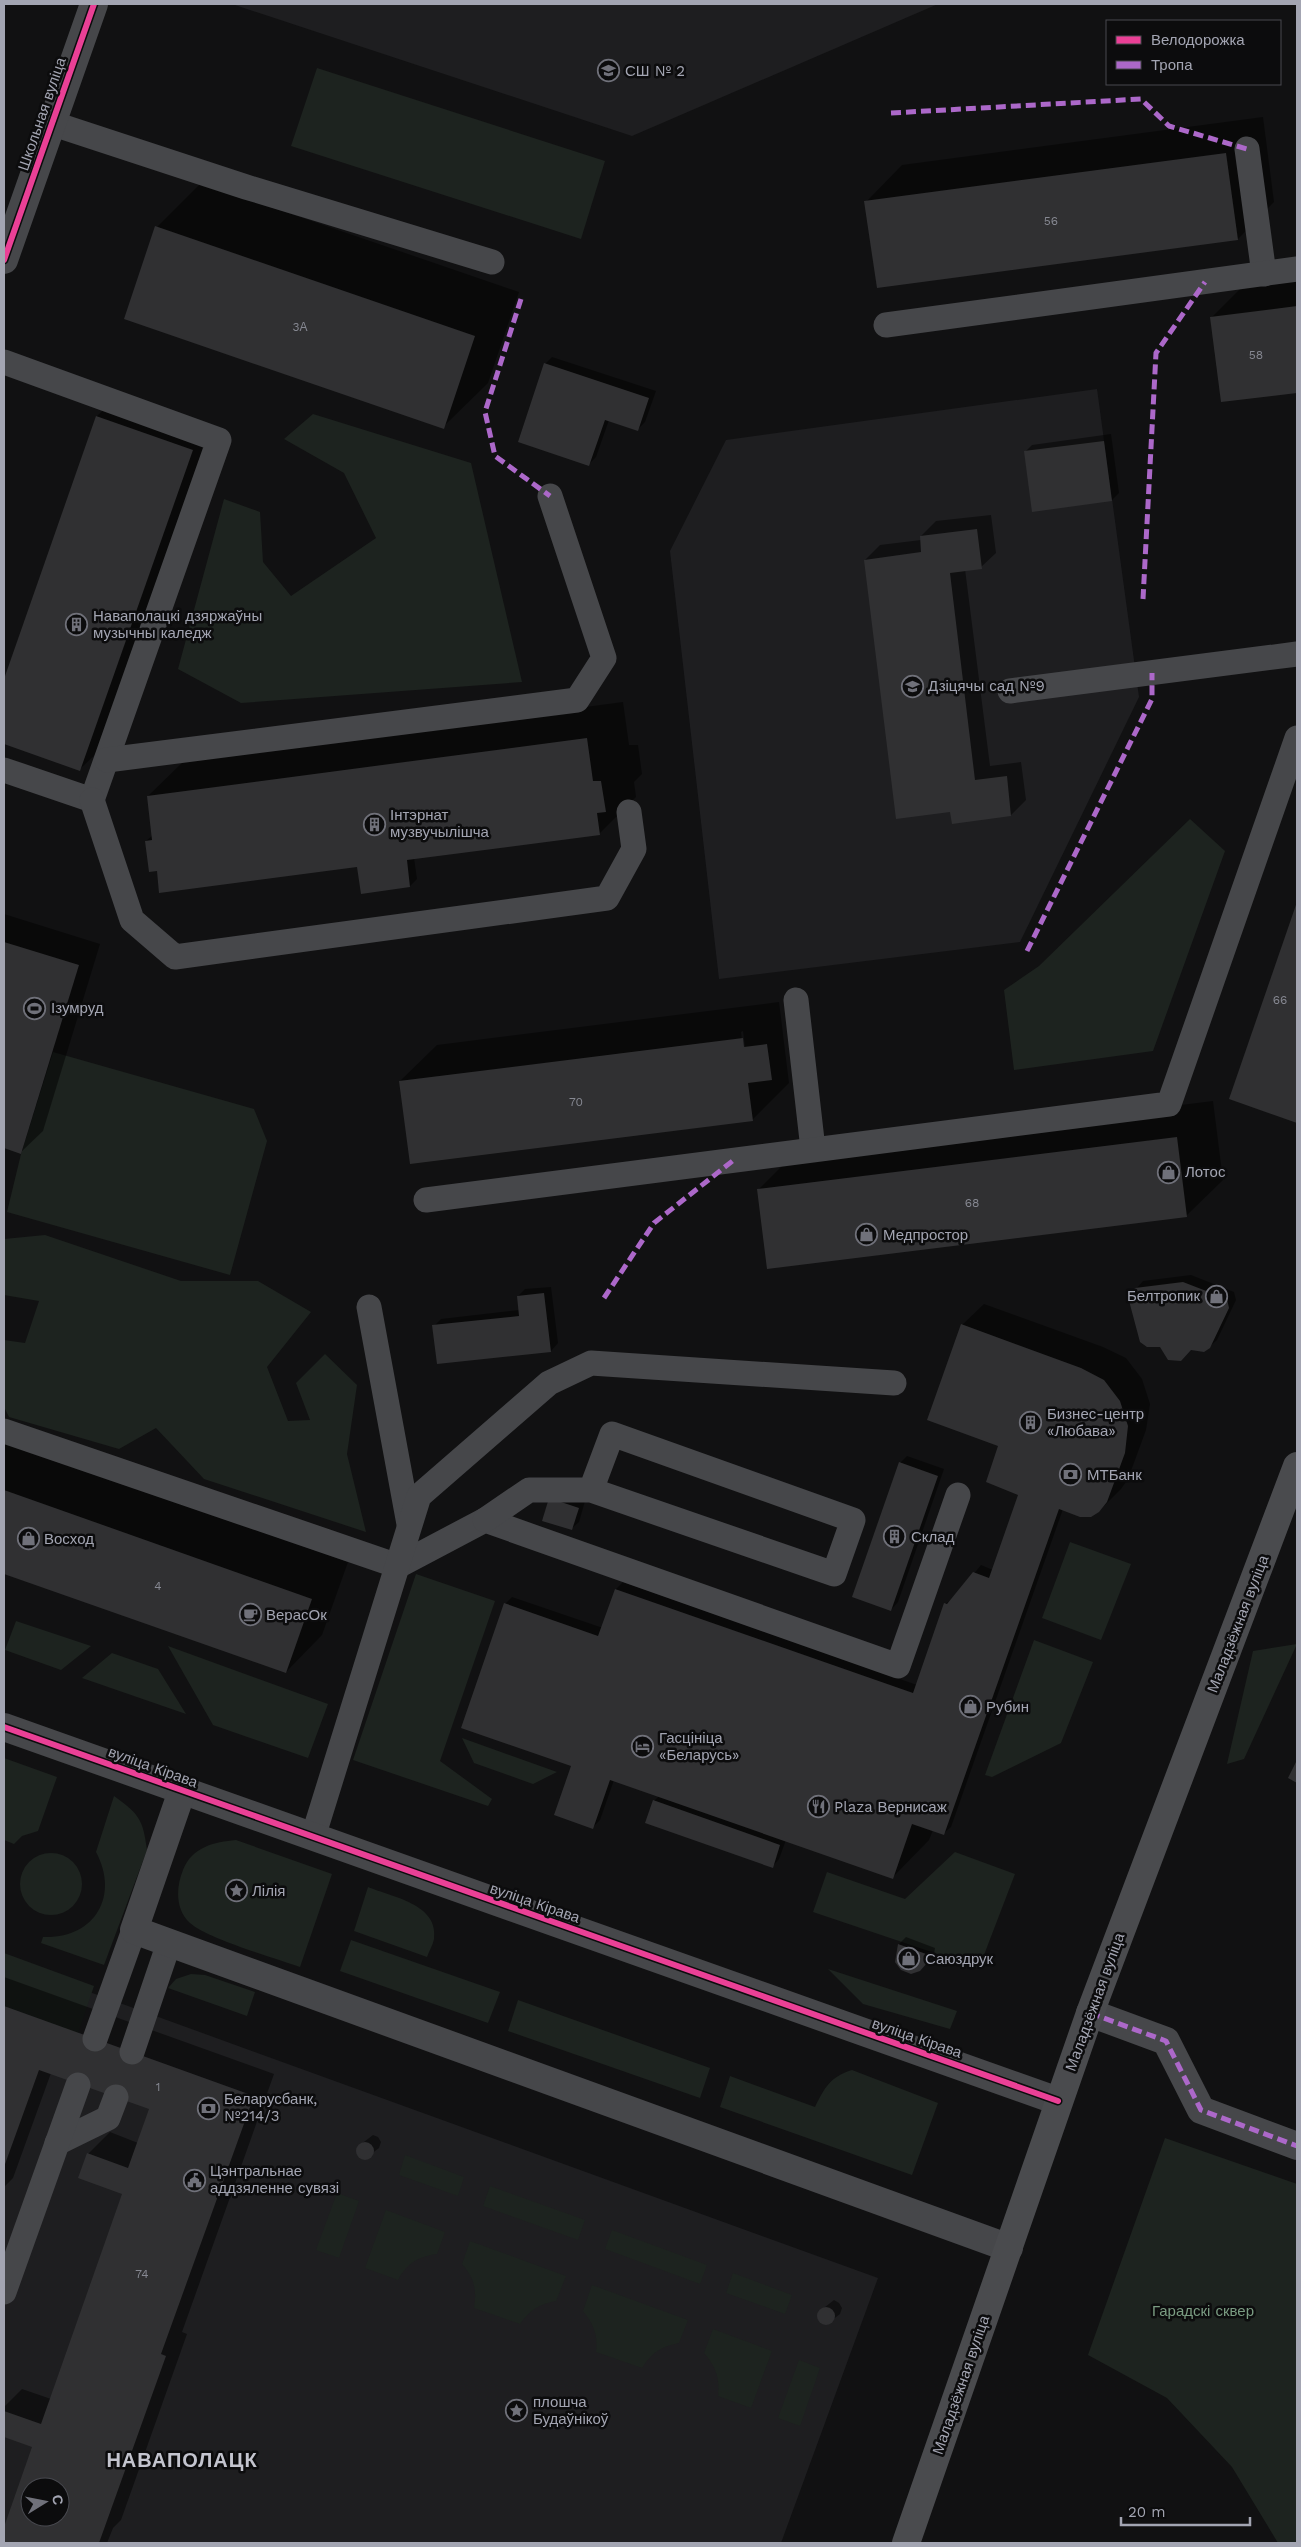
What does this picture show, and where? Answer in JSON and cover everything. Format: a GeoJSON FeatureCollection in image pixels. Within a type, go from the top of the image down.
{"type":"FeatureCollection","features":[{"type":"Feature","properties":{"kind":"main road","name":"Маладзёжная вуліца"},"geometry":{"type":"LineString","coordinates":[[906,2543],[1058,2101],[1297,1466]]}},
{"type":"Feature","properties":{"kind":"street","name":"Школьная вуліца"},"geometry":{"type":"LineString","coordinates":[[4,260],[94,4]]}},
{"type":"Feature","properties":{"kind":"street","name":"вуліца Кірава"},"geometry":{"type":"LineString","coordinates":[[4,1727],[1058,2101]]}},
{"type":"Feature","properties":{"kind":"street","name":"вуліца Кірава"},"geometry":{"type":"LineString","coordinates":[[134,1930],[182,1791]]}},
{"type":"Feature","properties":{"kind":"street"},"geometry":{"type":"LineString","coordinates":[[134,1930],[1008,2248]]}},
{"type":"Feature","properties":{"kind":"street"},"geometry":{"type":"LineString","coordinates":[[1090,2013],[1166,2040],[1201,2110],[1297,2146]]}},
{"type":"Feature","properties":{"kind":"lane"},"geometry":{"type":"LineString","coordinates":[[51,123],[246,187],[492,262]]}},
{"type":"Feature","properties":{"kind":"lane"},"geometry":{"type":"LineString","coordinates":[[1247,149],[1264,274]]}},
{"type":"Feature","properties":{"kind":"lane"},"geometry":{"type":"LineString","coordinates":[[886,325],[1297,269]]}},
{"type":"Feature","properties":{"kind":"lane"},"geometry":{"type":"LineString","coordinates":[[4,362],[219,440],[92,800],[132,920],[175,957],[607,898],[634,849],[629,812]]}},
{"type":"Feature","properties":{"kind":"lane"},"geometry":{"type":"LineString","coordinates":[[107,760],[578,700],[604,658],[550,496]]}},
{"type":"Feature","properties":{"kind":"lane"},"geometry":{"type":"LineString","coordinates":[[1010,691],[1297,654]]}},
{"type":"Feature","properties":{"kind":"lane"},"geometry":{"type":"LineString","coordinates":[[426,1200],[1169,1104],[1297,738]]}},
{"type":"Feature","properties":{"kind":"lane"},"geometry":{"type":"LineString","coordinates":[[4,770],[92,800]]}},
{"type":"Feature","properties":{"kind":"lane"},"geometry":{"type":"LineString","coordinates":[[796,1000],[813,1150]]}},
{"type":"Feature","properties":{"kind":"lane"},"geometry":{"type":"LineString","coordinates":[[369,1307],[409,1526]]}},
{"type":"Feature","properties":{"kind":"lane"},"geometry":{"type":"LineString","coordinates":[[313,1837],[419,1496],[549,1383],[591,1363],[894,1383]]}},
{"type":"Feature","properties":{"kind":"lane"},"geometry":{"type":"LineString","coordinates":[[4,1431],[398,1566],[485,1520],[529,1490],[591,1490],[834,1574],[853,1520],[612,1434],[591,1490]]}},
{"type":"Feature","properties":{"kind":"lane"},"geometry":{"type":"LineString","coordinates":[[485,1520],[898,1666],[958,1495]]}},
{"type":"Feature","properties":{"kind":"lane"},"geometry":{"type":"LineString","coordinates":[[95,2039],[134,1930]]}},
{"type":"Feature","properties":{"kind":"lane"},"geometry":{"type":"LineString","coordinates":[[132,2052],[169,1944]]}},
{"type":"Feature","properties":{"kind":"lane"},"geometry":{"type":"LineString","coordinates":[[4,2292],[78,2084]]}},
{"type":"Feature","properties":{"kind":"lane"},"geometry":{"type":"LineString","coordinates":[[57,2143],[108,2118],[116,2097]]}},
{"type":"Feature","properties":{"kind":"shaded area","name":"СШ № 2"},"geometry":{"type":"Polygon","coordinates":[[[232,4],[938,4],[632,136],[232,4]]]}},
{"type":"Feature","properties":{"kind":"shaded area","name":"Дзіцячы сад №9"},"geometry":{"type":"Polygon","coordinates":[[[1097,389],[1139,697],[1020,942],[719,979],[670,551],[726,440],[1097,389]]]}},
{"type":"Feature","properties":{"kind":"shaded area","name":"плошча Будаўнікоў"},"geometry":{"type":"Polygon","coordinates":[[[4,1961],[878,2278],[781,2543],[4,2543],[4,1961]]]}},
{"type":"Feature","properties":{"kind":"green space"},"geometry":{"type":"Polygon","coordinates":[[[317,68],[605,161],[581,239],[291,146],[317,68]]]}},
{"type":"Feature","properties":{"kind":"green space"},"geometry":{"type":"Polygon","coordinates":[[[313,414],[471,463],[522,682],[241,703],[178,669],[224,499],[260,512],[263,562],[291,596],[376,538],[344,473],[284,439],[313,414]]]}},
{"type":"Feature","properties":{"kind":"green space"},"geometry":{"type":"Polygon","coordinates":[[[1190,819],[1225,851],[1153,1051],[1014,1070],[1004,990],[1039,966],[1190,819]]]}},
{"type":"Feature","properties":{"kind":"green space"},"geometry":{"type":"Polygon","coordinates":[[[53,1052],[254,1109],[267,1141],[230,1275],[7,1212],[21,1154],[53,1052]]]}},
{"type":"Feature","properties":{"kind":"green space"},"geometry":{"type":"Polygon","coordinates":[[[45,1235],[181,1281],[258,1281],[311,1312],[267,1367],[288,1421],[310,1420],[296,1383],[325,1354],[357,1385],[347,1454],[366,1532],[204,1479],[156,1428],[119,1449],[9,1417],[4,1407],[4,1340],[25,1343],[39,1301],[4,1295],[4,1239],[45,1235]]]}},
{"type":"Feature","properties":{"kind":"green space"},"geometry":{"type":"Polygon","coordinates":[[[1070,1542],[1131,1564],[1101,1640],[1042,1618],[1070,1542]]]}},
{"type":"Feature","properties":{"kind":"green space"},"geometry":{"type":"Polygon","coordinates":[[[416,1574],[495,1601],[440,1761],[492,1799],[488,1806],[353,1760],[416,1574]]]}},
{"type":"Feature","properties":{"kind":"green space"},"geometry":{"type":"Polygon","coordinates":[[[16,1621],[91,1646],[61,1670],[5,1650],[16,1621]]]}},
{"type":"Feature","properties":{"kind":"green space"},"geometry":{"type":"Polygon","coordinates":[[[1034,1640],[1093,1662],[1061,1743],[992,1777],[985,1775],[1034,1640]]]}},
{"type":"Feature","properties":{"kind":"green space"},"geometry":{"type":"Polygon","coordinates":[[[1297,1644],[1244,1759],[1227,1764],[1253,1651],[1297,1644]]]}},
{"type":"Feature","properties":{"kind":"green space"},"geometry":{"type":"Polygon","coordinates":[[[168,1646],[328,1704],[308,1758],[213,1725],[168,1646]]]}},
{"type":"Feature","properties":{"kind":"green space"},"geometry":{"type":"Polygon","coordinates":[[[112,1653],[158,1669],[186,1714],[82,1678],[112,1653]]]}},
{"type":"Feature","properties":{"kind":"green space"},"geometry":{"type":"Polygon","coordinates":[[[462,1738],[557,1772],[533,1784],[474,1763],[462,1738]]]}},
{"type":"Feature","properties":{"kind":"green space"},"geometry":{"type":"Polygon","coordinates":[[[4,1758],[57,1777],[38,1831],[22,1836],[14,1844],[4,1840],[4,1758]]]}},
{"type":"Feature","properties":{"kind":"green space"},"geometry":{"type":"Polygon","coordinates":[[[114,1796],[138,1818],[144,1831],[147,1850],[104,1965],[41,1943],[43,1937],[61,1936],[76,1931],[89,1923],[98,1912],[103,1899],[105,1885],[103,1869],[96,1852],[114,1796]]]}},
{"type":"Feature","properties":{"kind":"green space"},"geometry":{"type":"Polygon","coordinates":[[[236,1840],[332,1874],[300,1967],[242,1948],[211,1935],[190,1923],[185,1917],[179,1905],[178,1891],[187,1862],[205,1847],[220,1842],[236,1840]]]}},
{"type":"Feature","properties":{"kind":"green space"},"geometry":{"type":"Polygon","coordinates":[[[955,1852],[1015,1874],[979,1968],[813,1912],[827,1872],[905,1899],[955,1852]]]}},
{"type":"Feature","properties":{"kind":"green space"},"geometry":{"type":"Polygon","coordinates":[[[51,1853],[68,1858],[73,1862],[77,1867],[82,1884],[77,1901],[73,1906],[68,1910],[51,1915],[34,1910],[29,1906],[25,1901],[20,1884],[25,1867],[29,1862],[34,1858],[51,1853]]]}},
{"type":"Feature","properties":{"kind":"green space"},"geometry":{"type":"Polygon","coordinates":[[[368,1887],[412,1904],[422,1910],[429,1918],[434,1927],[434,1939],[427,1957],[354,1931],[368,1887]]]}},
{"type":"Feature","properties":{"kind":"green space"},"geometry":{"type":"Polygon","coordinates":[[[351,1940],[500,1992],[488,2023],[340,1971],[351,1940]]]}},
{"type":"Feature","properties":{"kind":"green space"},"geometry":{"type":"Polygon","coordinates":[[[4,1953],[94,1986],[78,2033],[4,2006],[4,1953]]]}},
{"type":"Feature","properties":{"kind":"green space"},"geometry":{"type":"Polygon","coordinates":[[[828,1969],[957,2011],[950,2029],[863,2004],[828,1969]]]}},
{"type":"Feature","properties":{"kind":"green space"},"geometry":{"type":"Polygon","coordinates":[[[191,1974],[205,1975],[255,1992],[247,2016],[168,1988],[176,1979],[191,1974]]]}},
{"type":"Feature","properties":{"kind":"green space"},"geometry":{"type":"Polygon","coordinates":[[[518,2000],[710,2068],[700,2098],[508,2031],[518,2000]]]}},
{"type":"Feature","properties":{"kind":"green space"},"geometry":{"type":"Polygon","coordinates":[[[852,2070],[938,2103],[912,2175],[720,2107],[730,2076],[815,2107],[833,2080],[852,2070]]]}},
{"type":"Feature","properties":{"kind":"green space","name":"Гарадскі сквер"},"geometry":{"type":"Polygon","coordinates":[[[1165,2138],[1297,2184],[1297,2543],[1278,2543],[1232,2467],[1167,2398],[1088,2355],[1165,2138]]]}},
{"type":"Feature","properties":{"kind":"green space"},"geometry":{"type":"Polygon","coordinates":[[[405,2155],[464,2177],[458,2196],[399,2175],[405,2155]]]}},
{"type":"Feature","properties":{"kind":"green space"},"geometry":{"type":"Polygon","coordinates":[[[490,2186],[585,2220],[578,2240],[483,2206],[490,2186]]]}},
{"type":"Feature","properties":{"kind":"green space"},"geometry":{"type":"Polygon","coordinates":[[[337,2193],[359,2201],[339,2258],[316,2250],[337,2193]]]}},
{"type":"Feature","properties":{"kind":"green space"},"geometry":{"type":"Polygon","coordinates":[[[386,2210],[445,2232],[437,2254],[414,2261],[398,2280],[365,2268],[386,2210]]]}},
{"type":"Feature","properties":{"kind":"green space"},"geometry":{"type":"Polygon","coordinates":[[[612,2230],[707,2265],[700,2284],[605,2249],[612,2230]]]}},
{"type":"Feature","properties":{"kind":"green space"},"geometry":{"type":"Polygon","coordinates":[[[470,2241],[566,2276],[556,2301],[535,2308],[520,2324],[474,2308],[474,2284],[462,2264],[470,2241]]]}},
{"type":"Feature","properties":{"kind":"green space"},"geometry":{"type":"Polygon","coordinates":[[[733,2273],[792,2295],[785,2314],[726,2293],[733,2273]]]}},
{"type":"Feature","properties":{"kind":"green space"},"geometry":{"type":"Polygon","coordinates":[[[592,2285],[688,2320],[679,2343],[658,2351],[649,2358],[642,2368],[596,2352],[594,2330],[583,2311],[592,2285]]]}},
{"type":"Feature","properties":{"kind":"green space"},"geometry":{"type":"Polygon","coordinates":[[[713,2329],[772,2351],[751,2408],[718,2396],[716,2373],[712,2363],[704,2353],[713,2329]]]}},
{"type":"Feature","properties":{"kind":"green space"},"geometry":{"type":"Polygon","coordinates":[[[799,2360],[820,2368],[800,2426],[778,2418],[799,2360]]]}},
{"type":"Feature","properties":{"kind":"building"},"geometry":{"type":"Polygon","coordinates":[[[1226,153],[1238,240],[877,288],[864,201],[1226,153]]]}},
{"type":"Feature","properties":{"kind":"building"},"geometry":{"type":"Polygon","coordinates":[[[155,226],[475,336],[444,429],[124,319],[155,226]]]}},
{"type":"Feature","properties":{"kind":"building"},"geometry":{"type":"Polygon","coordinates":[[[1297,306],[1297,393],[1221,402],[1210,317],[1297,306]]]}},
{"type":"Feature","properties":{"kind":"building"},"geometry":{"type":"Polygon","coordinates":[[[544,363],[649,398],[638,431],[605,420],[589,466],[518,442],[544,363]]]}},
{"type":"Feature","properties":{"kind":"building","name":"Наваполацкі дзяржаўны музычны каледж"},"geometry":{"type":"Polygon","coordinates":[[[96,416],[193,450],[80,771],[4,744],[4,679],[96,416]]]}},
{"type":"Feature","properties":{"kind":"building"},"geometry":{"type":"Polygon","coordinates":[[[1104,441],[1112,501],[1032,512],[1024,451],[1104,441]]]}},
{"type":"Feature","properties":{"kind":"building"},"geometry":{"type":"Polygon","coordinates":[[[977,529],[982,569],[950,573],[975,780],[1007,776],[1011,816],[952,824],[950,812],[896,819],[864,560],[921,552],[920,536],[977,529]]]}},
{"type":"Feature","properties":{"kind":"building","name":"Інтэрнат музвучылішча"},"geometry":{"type":"Polygon","coordinates":[[[587,738],[593,781],[601,781],[606,812],[597,813],[600,835],[407,860],[410,887],[361,894],[357,867],[159,893],[157,871],[149,872],[145,841],[152,840],[147,796],[587,738]]]}},
{"type":"Feature","properties":{"kind":"building"},"geometry":{"type":"Polygon","coordinates":[[[1297,902],[1297,1123],[1229,1099],[1297,902]]]}},
{"type":"Feature","properties":{"kind":"building","name":"Ізумруд"},"geometry":{"type":"Polygon","coordinates":[[[4,942],[79,965],[21,1154],[4,1148],[4,942]]]}},
{"type":"Feature","properties":{"kind":"building"},"geometry":{"type":"Polygon","coordinates":[[[743,1038],[744,1047],[767,1044],[772,1080],[748,1083],[753,1121],[410,1164],[399,1081],[743,1038]]]}},
{"type":"Feature","properties":{"kind":"building"},"geometry":{"type":"Polygon","coordinates":[[[1177,1137],[1187,1217],[767,1269],[757,1189],[1177,1137]]]}},
{"type":"Feature","properties":{"kind":"building"},"geometry":{"type":"Polygon","coordinates":[[[1183,1282],[1227,1299],[1229,1308],[1210,1348],[1204,1352],[1191,1350],[1181,1361],[1168,1360],[1160,1347],[1147,1347],[1140,1342],[1128,1297],[1135,1288],[1183,1282]]]}},
{"type":"Feature","properties":{"kind":"building"},"geometry":{"type":"Polygon","coordinates":[[[544,1293],[551,1352],[437,1364],[432,1325],[519,1316],[517,1296],[544,1293]]]}},
{"type":"Feature","properties":{"kind":"building"},"geometry":{"type":"Polygon","coordinates":[[[961,1324],[1081,1368],[1104,1380],[1120,1401],[1128,1426],[1125,1453],[1107,1502],[1099,1512],[1091,1517],[1080,1517],[1059,1509],[944,1835],[912,1824],[893,1879],[610,1780],[593,1829],[554,1815],[571,1766],[461,1728],[504,1603],[598,1636],[615,1589],[913,1693],[944,1603],[947,1604],[973,1572],[989,1578],[1018,1495],[986,1482],[998,1446],[927,1420],[961,1324]]]}},
{"type":"Feature","properties":{"kind":"building","name":"Склад"},"geometry":{"type":"Polygon","coordinates":[[[899,1462],[938,1476],[891,1611],[852,1597],[899,1462]]]}},
{"type":"Feature","properties":{"kind":"building"},"geometry":{"type":"Polygon","coordinates":[[[4,1490],[312,1599],[286,1673],[4,1574],[4,1490]]]}},
{"type":"Feature","properties":{"kind":"building"},"geometry":{"type":"Polygon","coordinates":[[[549,1498],[579,1508],[572,1530],[542,1521],[549,1498]]]}},
{"type":"Feature","properties":{"kind":"building"},"geometry":{"type":"Polygon","coordinates":[[[1297,1760],[1297,1783],[1288,1778],[1297,1760]]]}},
{"type":"Feature","properties":{"kind":"building"},"geometry":{"type":"Polygon","coordinates":[[[653,1800],[780,1845],[773,1868],[645,1823],[653,1800]]]}},
{"type":"Feature","properties":{"kind":"building"},"geometry":{"type":"Polygon","coordinates":[[[898,1944],[929,1955],[927,1963],[920,1971],[911,1974],[901,1970],[895,1962],[898,1944]]]}},
{"type":"Feature","properties":{"kind":"building"},"geometry":{"type":"Polygon","coordinates":[[[4,2006],[254,2096],[161,2354],[166,2356],[99,2543],[4,2543],[4,2527],[20,2481],[20,2527],[70,2527],[70,2477],[22,2477],[32,2447],[4,2437],[4,2411],[41,2424],[122,2194],[78,2178],[87,2153],[128,2168],[149,2109],[39,2070],[4,2167],[4,2006]]]}},
{"type":"Feature","properties":{"kind":"building"},"geometry":{"type":"Polygon","coordinates":[[[365,2142],[371,2145],[374,2151],[371,2157],[365,2160],[359,2157],[356,2151],[359,2145],[365,2142]]]}},
{"type":"Feature","properties":{"kind":"building"},"geometry":{"type":"Polygon","coordinates":[[[826,2307],[832,2310],[835,2316],[832,2322],[826,2325],[820,2322],[817,2316],[820,2310],[826,2307]]]}},
{"type":"Feature","properties":{"kind":"marked path"},"geometry":{"type":"LineString","coordinates":[[891,113],[1141,99],[1169,126],[1247,149]]}},
{"type":"Feature","properties":{"kind":"marked path"},"geometry":{"type":"LineString","coordinates":[[1143,599],[1156,353],[1205,282]]}},
{"type":"Feature","properties":{"kind":"marked path"},"geometry":{"type":"LineString","coordinates":[[521,299],[485,412],[495,456],[550,496]]}},
{"type":"Feature","properties":{"kind":"marked path"},"geometry":{"type":"LineString","coordinates":[[1027,951],[1152,699],[1152,673]]}},
{"type":"Feature","properties":{"kind":"marked path"},"geometry":{"type":"LineString","coordinates":[[604,1298],[654,1223],[735,1159]]}},
{"type":"Feature","properties":{"kind":"marked path"},"geometry":{"type":"LineString","coordinates":[[1090,2013],[1166,2041],[1201,2110],[1297,2146]]}},
{"type":"Feature","properties":{"kind":"cycle path"},"geometry":{"type":"LineString","coordinates":[[4,260],[94,4]]}},
{"type":"Feature","properties":{"kind":"cycle path"},"geometry":{"type":"LineString","coordinates":[[4,1727],[1058,2101]]}},
{"type":"Feature","properties":{"kind":"place","name":"СШ № 2"},"geometry":{"type":"Point","coordinates":[609,71]}},
{"type":"Feature","properties":{"kind":"place","name":"Наваполацкі дзяржаўны музычны каледж"},"geometry":{"type":"Point","coordinates":[77,625]}},
{"type":"Feature","properties":{"kind":"place","name":"Дзіцячы сад №9"},"geometry":{"type":"Point","coordinates":[912,686]}},
{"type":"Feature","properties":{"kind":"place","name":"Інтэрнат музвучылішча"},"geometry":{"type":"Point","coordinates":[374,824]}},
{"type":"Feature","properties":{"kind":"place","name":"Ізумруд"},"geometry":{"type":"Point","coordinates":[35,1008]}},
{"type":"Feature","properties":{"kind":"place","name":"Лотос"},"geometry":{"type":"Point","coordinates":[1169,1172]}},
{"type":"Feature","properties":{"kind":"place","name":"Медпростор"},"geometry":{"type":"Point","coordinates":[867,1235]}},
{"type":"Feature","properties":{"kind":"place","name":"Белтропик"},"geometry":{"type":"Point","coordinates":[1216,1296]}},
{"type":"Feature","properties":{"kind":"place","name":"Бизнес-центр «Любава»"},"geometry":{"type":"Point","coordinates":[1031,1423]}},
{"type":"Feature","properties":{"kind":"place","name":"МТБанк"},"geometry":{"type":"Point","coordinates":[1071,1475]}},
{"type":"Feature","properties":{"kind":"place","name":"Склад"},"geometry":{"type":"Point","coordinates":[895,1537]}},
{"type":"Feature","properties":{"kind":"place","name":"Восход"},"geometry":{"type":"Point","coordinates":[28,1539]}},
{"type":"Feature","properties":{"kind":"place","name":"ВерасОк"},"geometry":{"type":"Point","coordinates":[250,1615]}},
{"type":"Feature","properties":{"kind":"place","name":"Рубин"},"geometry":{"type":"Point","coordinates":[970,1707]}},
{"type":"Feature","properties":{"kind":"place","name":"Гасцініца «Беларусь»"},"geometry":{"type":"Point","coordinates":[643,1747]}},
{"type":"Feature","properties":{"kind":"place","name":"Plaza Вернисаж"},"geometry":{"type":"Point","coordinates":[818,1807]}},
{"type":"Feature","properties":{"kind":"place","name":"Лілія"},"geometry":{"type":"Point","coordinates":[236,1891]}},
{"type":"Feature","properties":{"kind":"place","name":"Саюздрук"},"geometry":{"type":"Point","coordinates":[909,1959]}},
{"type":"Feature","properties":{"kind":"place","name":"Беларусбанк, №214/3"},"geometry":{"type":"Point","coordinates":[208,2108]}},
{"type":"Feature","properties":{"kind":"place","name":"Цэнтральнае аддзяленне сувязі"},"geometry":{"type":"Point","coordinates":[194,2180]}},
{"type":"Feature","properties":{"kind":"place","name":"плошча Будаўнікоў"},"geometry":{"type":"Point","coordinates":[517,2411]}},
{"type":"Feature","properties":{"kind":"district","name":"НАВАПОЛАЦК"},"geometry":{"type":"Point","coordinates":[182,2460]}}]}
